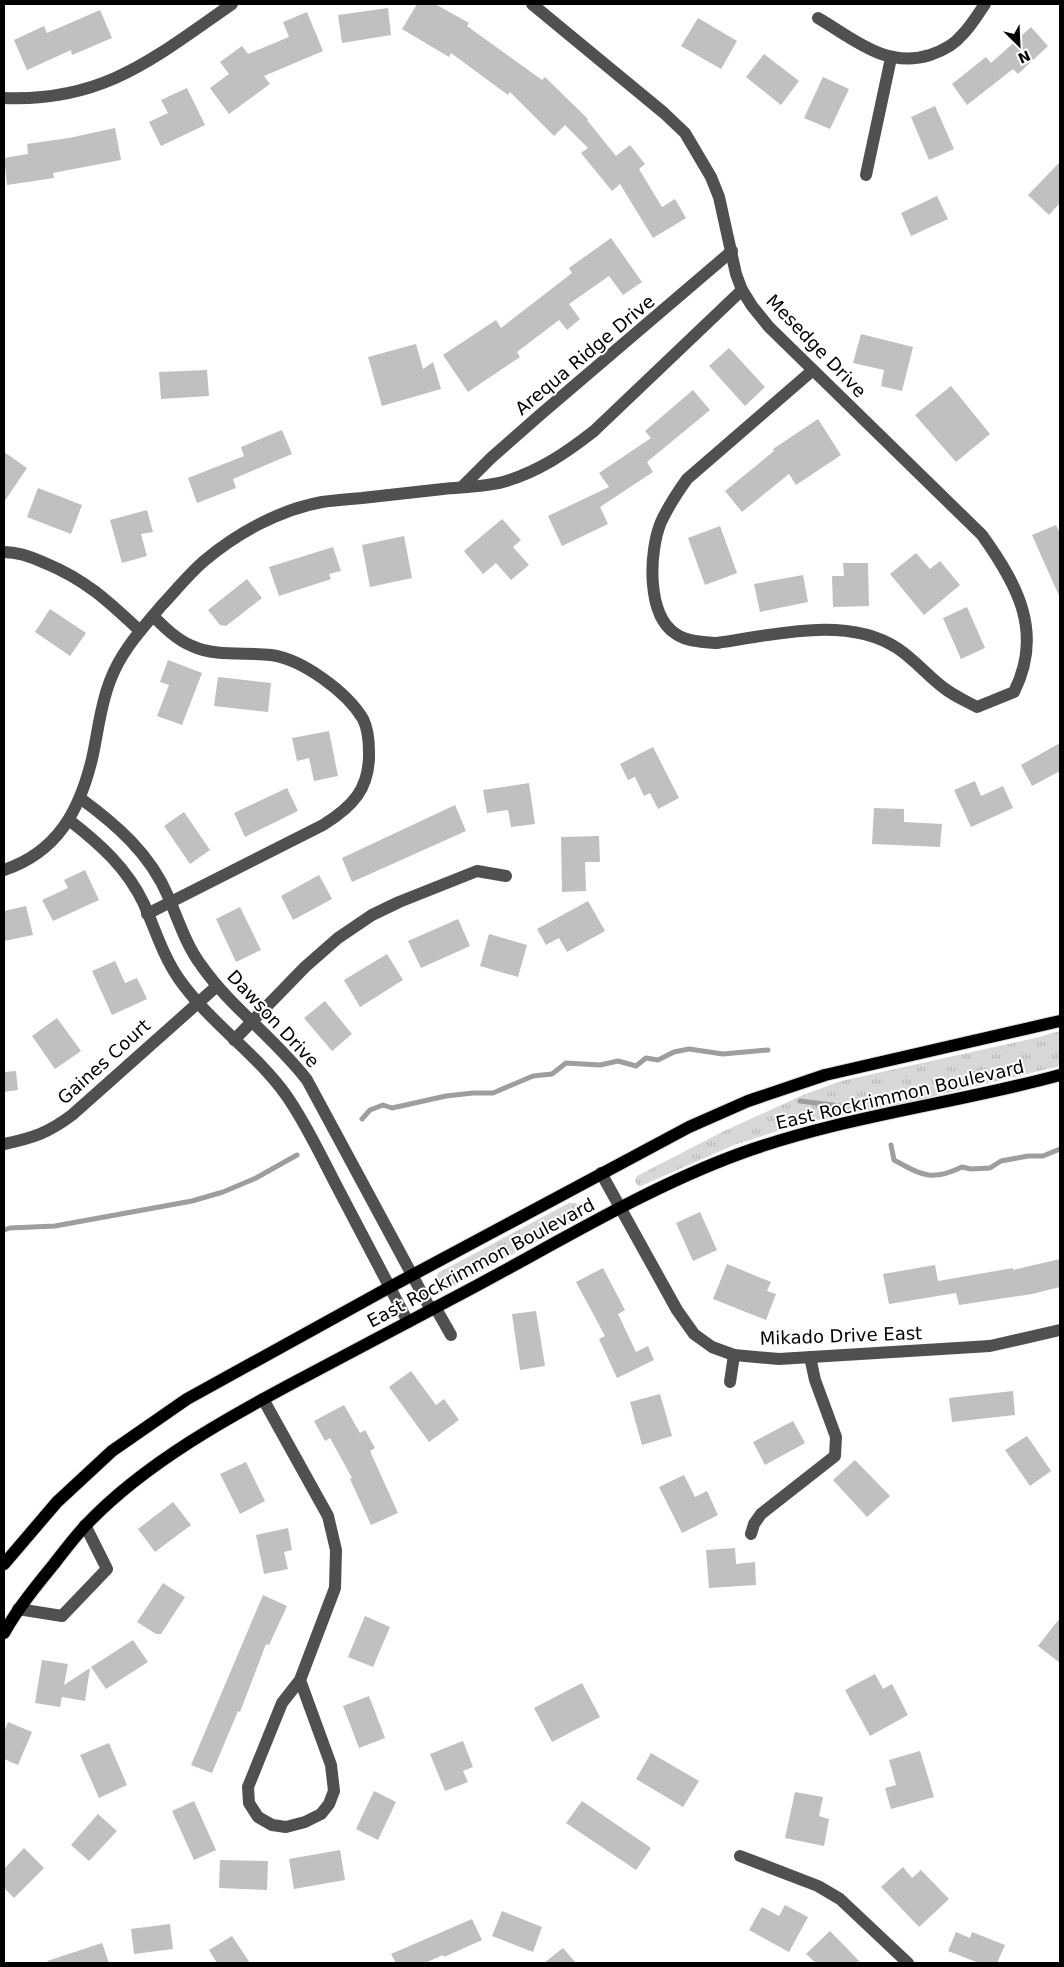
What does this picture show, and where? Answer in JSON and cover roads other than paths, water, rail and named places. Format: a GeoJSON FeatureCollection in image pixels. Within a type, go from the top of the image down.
{"type":"FeatureCollection","features":[{"type":"Feature","properties":{"kind":"main road","name":"East Rockrimmon Boulevard"},"geometry":{"type":"LineString","coordinates":[[4,1564],[57,1502],[112,1452],[152,1422],[196,1394],[390,1287],[689,1127],[748,1101],[786,1087],[868,1064],[1056,1023]]}},
{"type":"Feature","properties":{"kind":"main road","name":"East Rockrimmon Boulevard"},"geometry":{"type":"LineString","coordinates":[[4,1633],[18,1609],[85,1525],[144,1474],[199,1437],[263,1399],[620,1209],[681,1178],[738,1154],[828,1127],[1060,1075]]}},
{"type":"Feature","properties":{"kind":"street"},"geometry":{"type":"LineString","coordinates":[[4,98],[31,99],[57,96],[102,84],[133,71],[232,4]]}},
{"type":"Feature","properties":{"kind":"street","name":"Mesedge Drive"},"geometry":{"type":"LineString","coordinates":[[532,4],[664,113],[685,133],[712,177],[719,197],[736,274],[742,290],[752,306],[813,370],[982,535],[997,556],[1021,603],[1027,633],[1027,656],[1022,675],[1014,692],[977,707],[945,690],[898,649],[882,639],[847,631],[818,630],[717,643],[687,639],[675,633],[662,619],[654,599],[654,565],[661,524],[674,498],[687,479],[813,370]]}},
{"type":"Feature","properties":{"kind":"street"},"geometry":{"type":"LineString","coordinates":[[818,18],[866,48],[891,58],[915,60],[948,47],[962,36],[985,4]]}},
{"type":"Feature","properties":{"kind":"street"},"geometry":{"type":"LineString","coordinates":[[866,175],[891,58]]}},
{"type":"Feature","properties":{"kind":"street","name":"Arequa Ridge Drive"},"geometry":{"type":"LineString","coordinates":[[462,487],[491,458],[541,414],[732,251]]}},
{"type":"Feature","properties":{"kind":"street"},"geometry":{"type":"LineString","coordinates":[[4,870],[22,864],[38,854],[54,840],[69,820],[80,798],[92,760],[110,681],[122,653],[202,563],[225,544],[256,526],[288,512],[322,502],[502,482],[544,466],[594,431],[742,290]]}},
{"type":"Feature","properties":{"kind":"street"},"geometry":{"type":"LineString","coordinates":[[4,552],[30,556],[81,580],[101,594],[140,631]]}},
{"type":"Feature","properties":{"kind":"street"},"geometry":{"type":"LineString","coordinates":[[147,914],[323,825],[343,812],[353,803],[361,790],[367,774],[369,736],[363,720],[340,691],[302,666],[273,655],[213,652],[191,646],[167,630],[153,616]]}},
{"type":"Feature","properties":{"kind":"street","name":"Dawson Drive"},"geometry":{"type":"LineString","coordinates":[[80,798],[110,820],[134,842],[153,868],[200,964],[236,1007],[290,1059],[307,1080],[412,1276],[451,1335]]}},
{"type":"Feature","properties":{"kind":"street"},"geometry":{"type":"LineString","coordinates":[[69,820],[115,859],[132,882],[145,906],[147,914],[178,978],[218,1026],[271,1075],[299,1115],[408,1322]]}},
{"type":"Feature","properties":{"kind":"street"},"geometry":{"type":"LineString","coordinates":[[234,1040],[305,966],[338,938],[372,915],[399,902],[477,871],[506,876]]}},
{"type":"Feature","properties":{"kind":"street","name":"Gaines Court"},"geometry":{"type":"LineString","coordinates":[[4,1144],[30,1139],[53,1129],[72,1115],[217,986]]}},
{"type":"Feature","properties":{"kind":"street","name":"Mikado Drive East"},"geometry":{"type":"LineString","coordinates":[[601,1173],[677,1310],[694,1334],[712,1346],[734,1355],[779,1359],[990,1346],[1060,1330]]}},
{"type":"Feature","properties":{"kind":"street"},"geometry":{"type":"LineString","coordinates":[[730,1382],[734,1355]]}},
{"type":"Feature","properties":{"kind":"street"},"geometry":{"type":"LineString","coordinates":[[751,1534],[754,1524],[761,1514],[835,1456],[836,1437],[815,1380],[810,1357]]}},
{"type":"Feature","properties":{"kind":"street"},"geometry":{"type":"LineString","coordinates":[[263,1399],[328,1516],[336,1550],[335,1588],[300,1680],[282,1703],[248,1787],[249,1803],[258,1817],[272,1825],[286,1827],[305,1822],[321,1814],[329,1804],[334,1791],[330,1765],[300,1680]]}},
{"type":"Feature","properties":{"kind":"street"},"geometry":{"type":"LineString","coordinates":[[18,1609],[62,1616],[107,1569],[85,1525]]}},
{"type":"Feature","properties":{"kind":"street"},"geometry":{"type":"LineString","coordinates":[[740,1856],[818,1886],[840,1899],[908,1963]]}},
{"type":"Feature","properties":{"kind":"waterway"},"geometry":{"type":"LineString","coordinates":[[362,1119],[370,1110],[383,1105],[392,1108],[446,1096],[493,1093],[533,1076],[552,1074],[566,1063],[600,1065],[618,1061],[636,1066],[646,1058],[658,1060],[674,1052],[689,1049],[723,1054],[768,1050]]}},
{"type":"Feature","properties":{"kind":"waterway"},"geometry":{"type":"LineString","coordinates":[[800,1101],[840,1106]]}},
{"type":"Feature","properties":{"kind":"waterway"},"geometry":{"type":"LineString","coordinates":[[891,1145],[894,1160],[912,1170],[927,1175],[951,1172],[962,1167],[971,1169],[990,1168],[1001,1161],[1028,1156],[1043,1156],[1060,1149]]}},
{"type":"Feature","properties":{"kind":"waterway"},"geometry":{"type":"LineString","coordinates":[[4,1230],[10,1228],[55,1226],[192,1201],[223,1192],[256,1178],[297,1155]]}}]}
